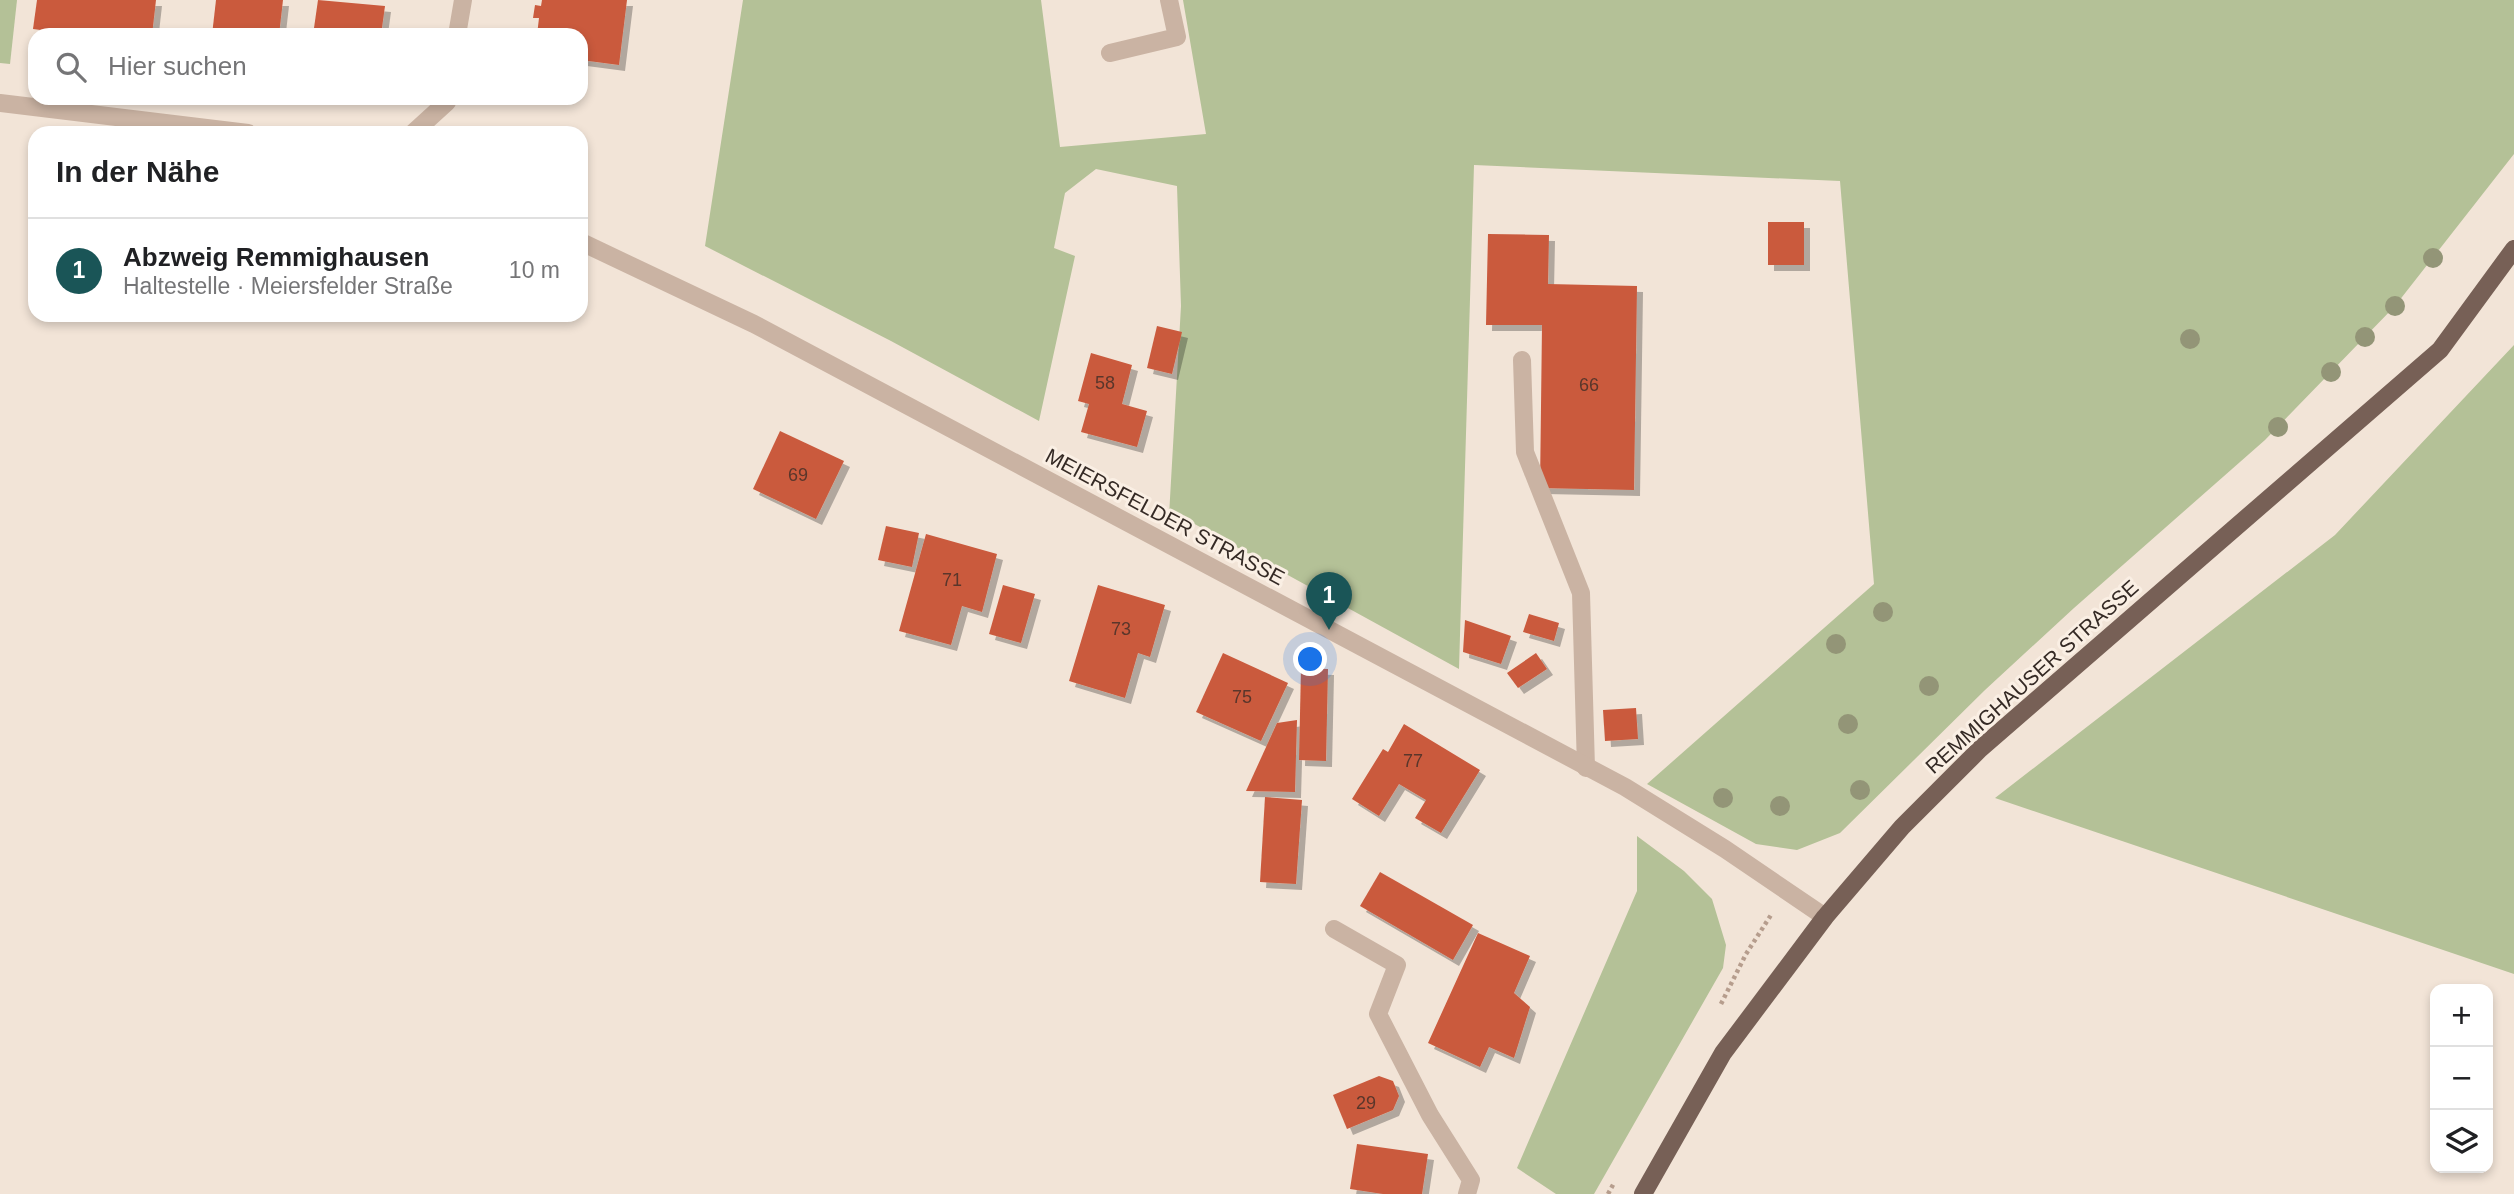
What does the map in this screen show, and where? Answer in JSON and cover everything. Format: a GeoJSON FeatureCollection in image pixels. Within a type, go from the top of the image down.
{"type":"FeatureCollection","features":[{"type":"Feature","properties":{"kind":"main road","name":"REMMIGHAUSER STRASSE"},"geometry":{"type":"LineString","coordinates":[[1643,1194],[1723,1054],[1825,917],[1902,827],[1980,750],[2440,350],[2514,249]]}},
{"type":"Feature","properties":{"kind":"street"},"geometry":{"type":"LineString","coordinates":[[458,28],[463,0]]}},
{"type":"Feature","properties":{"kind":"street"},"geometry":{"type":"LineString","coordinates":[[1111,53],[1177,37],[1169,0]]}},
{"type":"Feature","properties":{"kind":"street"},"geometry":{"type":"LineString","coordinates":[[0,103],[190,126]]}},
{"type":"Feature","properties":{"kind":"street"},"geometry":{"type":"LineString","coordinates":[[420,126],[444,105]]}},
{"type":"Feature","properties":{"kind":"street","name":"MEIERSFELDER STRASSE"},"geometry":{"type":"LineString","coordinates":[[588,245],[754,324],[1625,787],[1726,849],[1825,917]]}},
{"type":"Feature","properties":{"kind":"street"},"geometry":{"type":"LineString","coordinates":[[1522,359],[1525,452],[1581,593],[1586,768]]}},
{"type":"Feature","properties":{"kind":"street"},"geometry":{"type":"LineString","coordinates":[[1334,929],[1397,965],[1378,1014],[1430,1115],[1471,1180],[1467,1194]]}},
{"type":"Feature","properties":{"kind":"green space"},"geometry":{"type":"Polygon","coordinates":[[[0,0],[17,0],[10,64],[0,63],[0,0]]]}},
{"type":"Feature","properties":{"kind":"green space"},"geometry":{"type":"Polygon","coordinates":[[[743,0],[1041,0],[1060,147],[1206,134],[1183,0],[2514,0],[2514,154],[2395,306],[2265,440],[1985,690],[1840,833],[1797,850],[1756,844],[1647,784],[1874,584],[1840,181],[1474,165],[1459,669],[1191,522],[1169,516],[1181,306],[1177,186],[1096,169],[1065,193],[1054,248],[1075,256],[1039,421],[891,341],[705,246],[743,0]]]}},
{"type":"Feature","properties":{"kind":"green space"},"geometry":{"type":"Polygon","coordinates":[[[2514,345],[2514,974],[1995,798],[2335,535],[2514,345]]]}},
{"type":"Feature","properties":{"kind":"green space"},"geometry":{"type":"Polygon","coordinates":[[[1637,836],[1684,871],[1712,899],[1726,945],[1723,968],[1594,1194],[1556,1194],[1517,1168],[1637,891],[1637,836]]]}},
{"type":"Feature","properties":{"kind":"building"},"geometry":{"type":"Polygon","coordinates":[[[37,0],[156,0],[153,28],[33,28],[37,0]]]}},
{"type":"Feature","properties":{"kind":"building"},"geometry":{"type":"Polygon","coordinates":[[[216,0],[283,0],[280,28],[213,28],[216,0]]]}},
{"type":"Feature","properties":{"kind":"building"},"geometry":{"type":"Polygon","coordinates":[[[318,0],[385,6],[382,28],[314,28],[318,0]]]}},
{"type":"Feature","properties":{"kind":"building"},"geometry":{"type":"Polygon","coordinates":[[[542,0],[627,0],[619,65],[588,61],[588,28],[538,28],[539,18],[533,18],[535,5],[541,6],[542,0]]]}},
{"type":"Feature","properties":{"kind":"building"},"geometry":{"type":"Polygon","coordinates":[[[1768,222],[1804,222],[1804,265],[1768,265],[1768,222]]]}},
{"type":"Feature","properties":{"kind":"building"},"geometry":{"type":"Polygon","coordinates":[[[1488,234],[1549,235],[1548,284],[1637,286],[1634,490],[1540,488],[1542,325],[1486,325],[1488,234]]]}},
{"type":"Feature","properties":{"kind":"building"},"geometry":{"type":"Polygon","coordinates":[[[1157,326],[1182,332],[1172,374],[1147,368],[1157,326]]]}},
{"type":"Feature","properties":{"kind":"building"},"geometry":{"type":"Polygon","coordinates":[[[1091,353],[1132,365],[1122,404],[1147,411],[1137,447],[1081,432],[1089,404],[1078,401],[1091,353]]]}},
{"type":"Feature","properties":{"kind":"building"},"geometry":{"type":"Polygon","coordinates":[[[780,431],[844,461],[816,519],[753,489],[780,431]]]}},
{"type":"Feature","properties":{"kind":"building"},"geometry":{"type":"Polygon","coordinates":[[[886,526],[919,533],[912,567],[878,560],[886,526]]]}},
{"type":"Feature","properties":{"kind":"building"},"geometry":{"type":"Polygon","coordinates":[[[926,534],[997,554],[982,612],[962,606],[951,645],[899,631],[926,534]]]}},
{"type":"Feature","properties":{"kind":"building"},"geometry":{"type":"Polygon","coordinates":[[[1003,585],[1035,594],[1021,643],[989,634],[1003,585]]]}},
{"type":"Feature","properties":{"kind":"building"},"geometry":{"type":"Polygon","coordinates":[[[1098,585],[1165,605],[1150,657],[1138,653],[1125,698],[1069,681],[1098,585]]]}},
{"type":"Feature","properties":{"kind":"building"},"geometry":{"type":"Polygon","coordinates":[[[1529,614],[1559,623],[1554,641],[1523,632],[1529,614]]]}},
{"type":"Feature","properties":{"kind":"building"},"geometry":{"type":"Polygon","coordinates":[[[1465,620],[1511,636],[1501,664],[1463,652],[1465,620]]]}},
{"type":"Feature","properties":{"kind":"building"},"geometry":{"type":"Polygon","coordinates":[[[1223,653],[1288,683],[1261,741],[1196,712],[1223,653]]]}},
{"type":"Feature","properties":{"kind":"building"},"geometry":{"type":"Polygon","coordinates":[[[1536,653],[1547,669],[1518,688],[1507,673],[1536,653]]]}},
{"type":"Feature","properties":{"kind":"building"},"geometry":{"type":"Polygon","coordinates":[[[1301,668],[1328,669],[1326,761],[1299,760],[1301,668]]]}},
{"type":"Feature","properties":{"kind":"building"},"geometry":{"type":"Polygon","coordinates":[[[1636,708],[1638,739],[1605,741],[1603,710],[1636,708]]]}},
{"type":"Feature","properties":{"kind":"building"},"geometry":{"type":"Polygon","coordinates":[[[1297,720],[1295,792],[1246,791],[1277,723],[1297,720]]]}},
{"type":"Feature","properties":{"kind":"building"},"geometry":{"type":"Polygon","coordinates":[[[1404,724],[1480,770],[1441,833],[1415,818],[1426,800],[1399,784],[1379,816],[1352,799],[1383,749],[1388,752],[1404,724]]]}},
{"type":"Feature","properties":{"kind":"building"},"geometry":{"type":"Polygon","coordinates":[[[1265,797],[1302,800],[1296,884],[1260,882],[1265,797]]]}},
{"type":"Feature","properties":{"kind":"building"},"geometry":{"type":"Polygon","coordinates":[[[1380,872],[1473,925],[1453,960],[1360,906],[1380,872]]]}},
{"type":"Feature","properties":{"kind":"building"},"geometry":{"type":"Polygon","coordinates":[[[1478,933],[1530,956],[1514,993],[1530,1007],[1514,1058],[1489,1047],[1480,1067],[1428,1043],[1478,933]]]}},
{"type":"Feature","properties":{"kind":"building"},"geometry":{"type":"Polygon","coordinates":[[[1379,1076],[1393,1081],[1399,1096],[1393,1110],[1347,1129],[1333,1095],[1379,1076]]]}},
{"type":"Feature","properties":{"kind":"building"},"geometry":{"type":"Polygon","coordinates":[[[1357,1144],[1428,1154],[1422,1194],[1383,1194],[1350,1189],[1357,1144]]]}},
{"type":"Feature","properties":{"kind":"place","name":"Abzweig Remmighausen"},"geometry":{"type":"Point","coordinates":[1329,630]}}]}
